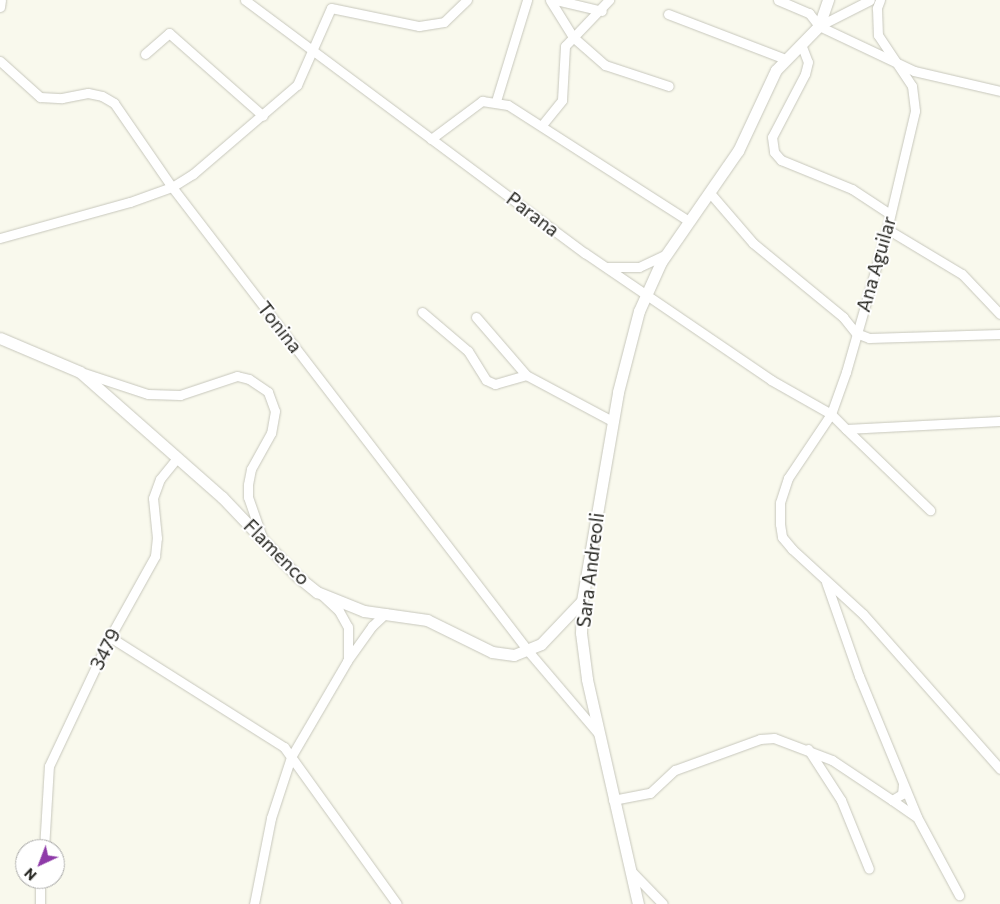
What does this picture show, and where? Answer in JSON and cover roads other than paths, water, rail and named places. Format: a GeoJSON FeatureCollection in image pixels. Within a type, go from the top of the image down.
{"type":"FeatureCollection","features":[{"type":"Feature","properties":{"kind":"street"},"geometry":{"type":"LineString","coordinates":[[0,7],[1,0]]}},
{"type":"Feature","properties":{"kind":"street","name":"Parana"},"geometry":{"type":"LineString","coordinates":[[245,0],[604,266],[771,380],[831,414],[930,510]]}},
{"type":"Feature","properties":{"kind":"street"},"geometry":{"type":"LineString","coordinates":[[2,234],[130,202],[172,187],[263,116],[296,85],[314,50],[331,8],[419,26],[444,22],[467,0]]}},
{"type":"Feature","properties":{"kind":"street"},"geometry":{"type":"LineString","coordinates":[[496,101],[527,0]]}},
{"type":"Feature","properties":{"kind":"street"},"geometry":{"type":"LineString","coordinates":[[550,0],[573,37],[605,64],[669,86]]}},
{"type":"Feature","properties":{"kind":"street"},"geometry":{"type":"LineString","coordinates":[[556,0],[602,11]]}},
{"type":"Feature","properties":{"kind":"street"},"geometry":{"type":"LineString","coordinates":[[542,125],[562,100],[565,46],[602,11],[609,0]]}},
{"type":"Feature","properties":{"kind":"street"},"geometry":{"type":"LineString","coordinates":[[778,0],[808,13],[819,26],[893,60],[914,72],[1000,90]]}},
{"type":"Feature","properties":{"kind":"street"},"geometry":{"type":"LineString","coordinates":[[819,26],[828,0]]}},
{"type":"Feature","properties":{"kind":"street"},"geometry":{"type":"LineString","coordinates":[[819,26],[870,0]]}},
{"type":"Feature","properties":{"kind":"street","name":"Ana Aguilar"},"geometry":{"type":"LineString","coordinates":[[824,579],[782,537],[780,503],[788,478],[831,414],[887,229],[915,111],[912,86],[878,35],[877,8],[880,0]]}},
{"type":"Feature","properties":{"kind":"street"},"geometry":{"type":"LineString","coordinates":[[668,14],[785,59]]}},
{"type":"Feature","properties":{"kind":"street","name":"Sara Andreoli"},"geometry":{"type":"LineString","coordinates":[[638,904],[628,868],[602,737],[583,655],[582,601],[612,421],[646,295],[667,254],[687,220],[710,193],[738,151],[761,97],[785,59],[819,26]]}},
{"type":"Feature","properties":{"kind":"street"},"geometry":{"type":"LineString","coordinates":[[145,54],[169,33],[263,116]]}},
{"type":"Feature","properties":{"kind":"street"},"geometry":{"type":"LineString","coordinates":[[801,44],[808,62],[805,74],[772,137],[774,152],[781,160],[852,190],[890,214]]}},
{"type":"Feature","properties":{"kind":"street","name":"Tonina"},"geometry":{"type":"LineString","coordinates":[[0,61],[40,98],[62,98],[88,93],[102,96],[114,104],[172,187],[529,652],[602,737]]}},
{"type":"Feature","properties":{"kind":"street"},"geometry":{"type":"LineString","coordinates":[[432,139],[472,106],[482,101],[496,101],[508,104],[687,220]]}},
{"type":"Feature","properties":{"kind":"street"},"geometry":{"type":"LineString","coordinates":[[710,193],[753,243],[843,317],[856,333],[869,338],[1000,334]]}},
{"type":"Feature","properties":{"kind":"street"},"geometry":{"type":"LineString","coordinates":[[887,229],[962,274],[1000,314]]}},
{"type":"Feature","properties":{"kind":"street"},"geometry":{"type":"LineString","coordinates":[[604,266],[622,270],[639,267],[667,254]]}},
{"type":"Feature","properties":{"kind":"street"},"geometry":{"type":"LineString","coordinates":[[422,312],[468,350],[486,380],[495,384],[526,375]]}},
{"type":"Feature","properties":{"kind":"street"},"geometry":{"type":"LineString","coordinates":[[476,317],[526,375],[612,421]]}},
{"type":"Feature","properties":{"kind":"street","name":"Flamenco"},"geometry":{"type":"LineString","coordinates":[[0,338],[80,372],[178,457],[317,592],[364,611],[427,620],[492,652],[514,655],[529,652]]}},
{"type":"Feature","properties":{"kind":"street"},"geometry":{"type":"LineString","coordinates":[[80,372],[148,394],[180,396],[237,376],[249,379],[268,392],[275,411],[270,433],[251,469],[248,485],[248,497],[263,540]]}},
{"type":"Feature","properties":{"kind":"street"},"geometry":{"type":"LineString","coordinates":[[846,429],[1000,421]]}},
{"type":"Feature","properties":{"kind":"street","name":"3479"},"geometry":{"type":"LineString","coordinates":[[45,839],[50,766],[110,637],[155,556],[158,538],[153,498],[160,479],[178,457]]}},
{"type":"Feature","properties":{"kind":"street"},"geometry":{"type":"LineString","coordinates":[[824,579],[870,621],[1000,769]]}},
{"type":"Feature","properties":{"kind":"street"},"geometry":{"type":"LineString","coordinates":[[824,579],[917,818],[960,895]]}},
{"type":"Feature","properties":{"kind":"street"},"geometry":{"type":"LineString","coordinates":[[317,592],[339,611],[348,627],[350,645],[347,661]]}},
{"type":"Feature","properties":{"kind":"street"},"geometry":{"type":"LineString","coordinates":[[529,652],[553,634],[582,601]]}},
{"type":"Feature","properties":{"kind":"street"},"geometry":{"type":"LineString","coordinates":[[254,904],[271,818],[291,757],[347,661],[372,626],[386,613]]}},
{"type":"Feature","properties":{"kind":"street"},"geometry":{"type":"LineString","coordinates":[[110,637],[277,743],[291,757],[398,904]]}},
{"type":"Feature","properties":{"kind":"street"},"geometry":{"type":"LineString","coordinates":[[613,800],[650,793],[675,770],[760,739],[774,738],[808,749],[832,760],[917,818]]}},
{"type":"Feature","properties":{"kind":"street"},"geometry":{"type":"LineString","coordinates":[[808,749],[841,800],[870,869]]}},
{"type":"Feature","properties":{"kind":"street"},"geometry":{"type":"LineString","coordinates":[[892,800],[902,794],[903,784]]}},
{"type":"Feature","properties":{"kind":"street"},"geometry":{"type":"LineString","coordinates":[[628,868],[662,904]]}},
{"type":"Feature","properties":{"kind":"street"},"geometry":{"type":"LineString","coordinates":[[33,904],[37,889]]}},
{"type":"Feature","properties":{"kind":"street"},"geometry":{"type":"LineString","coordinates":[[40,889],[40,904]]}}]}
